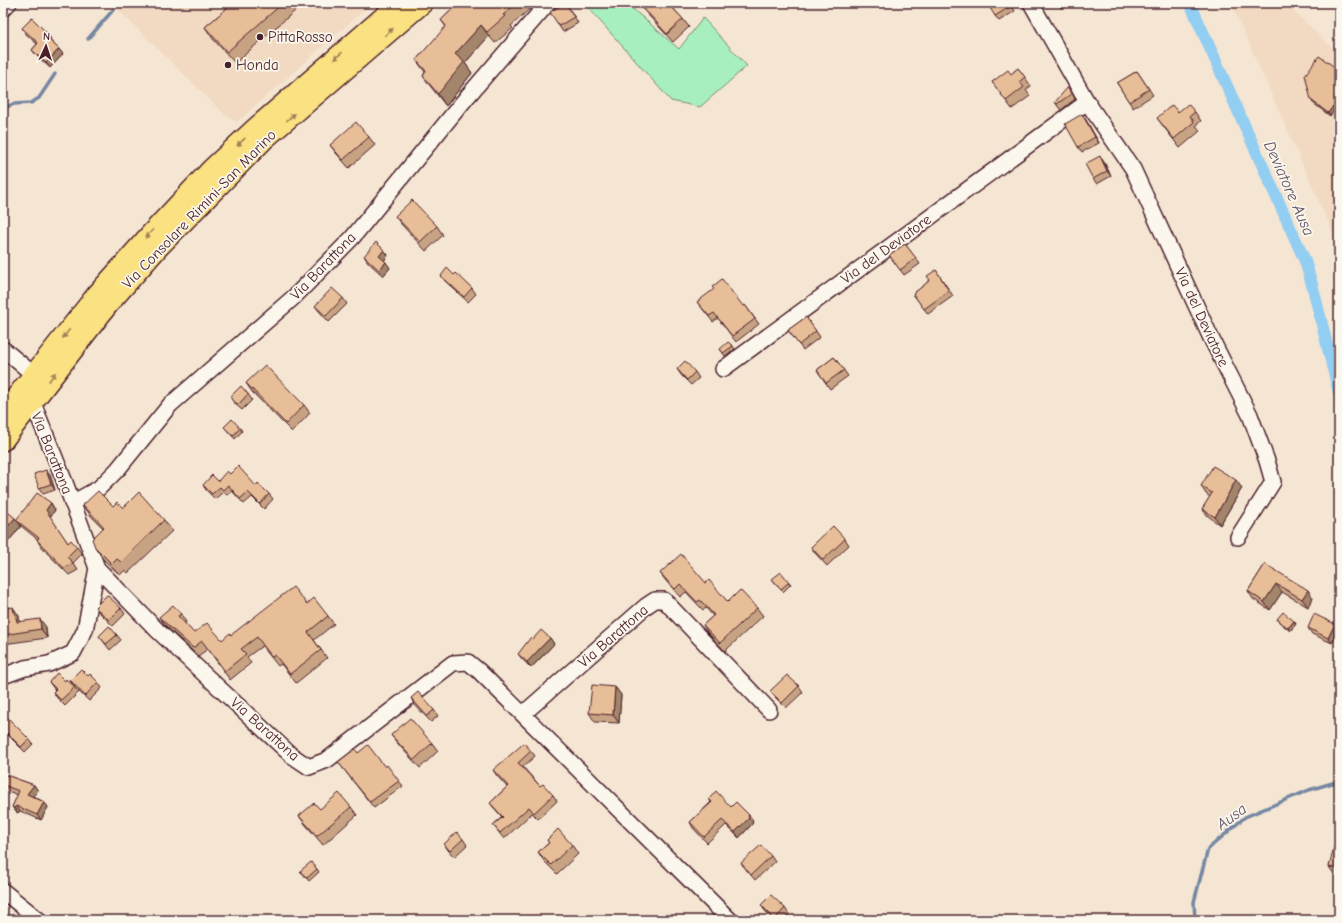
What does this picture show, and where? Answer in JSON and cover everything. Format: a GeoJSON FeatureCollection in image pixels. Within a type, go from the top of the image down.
{"type":"FeatureCollection","features":[{"type":"Feature","properties":{"kind":"main road","name":"Via Consolare Rimini-San Marino"},"geometry":{"type":"LineString","coordinates":[[3,413],[96,295],[211,169],[254,129],[400,3]]}},
{"type":"Feature","properties":{"kind":"main road","name":"Via Consolare Rimini-San Marino"},"geometry":{"type":"LineString","coordinates":[[3,441],[109,304],[160,246],[215,188],[265,139],[423,3]]}},
{"type":"Feature","properties":{"kind":"street"},"geometry":{"type":"LineString","coordinates":[[3,9],[9,3]]}},
{"type":"Feature","properties":{"kind":"street","name":"Via Barattona"},"geometry":{"type":"LineString","coordinates":[[72,503],[99,488],[118,469],[170,405],[294,297],[352,238],[467,97],[548,3]]}},
{"type":"Feature","properties":{"kind":"street","name":"Via del Deviatore"},"geometry":{"type":"LineString","coordinates":[[1032,3],[1087,102],[1133,169],[1211,338],[1250,415],[1261,443],[1273,482],[1238,537]]}},
{"type":"Feature","properties":{"kind":"street","name":"Via del Deviatore"},"geometry":{"type":"LineString","coordinates":[[723,369],[1087,102]]}},
{"type":"Feature","properties":{"kind":"street"},"geometry":{"type":"LineString","coordinates":[[3,349],[33,374],[33,403]]}},
{"type":"Feature","properties":{"kind":"street","name":"Via Barattona"},"geometry":{"type":"LineString","coordinates":[[33,403],[97,568],[158,631],[291,755],[309,767],[327,760],[453,663],[468,662],[523,714],[730,920]]}},
{"type":"Feature","properties":{"kind":"street"},"geometry":{"type":"LineString","coordinates":[[3,676],[25,668],[49,664],[73,653],[85,630],[97,568]]}},
{"type":"Feature","properties":{"kind":"street","name":"Via Barattona"},"geometry":{"type":"LineString","coordinates":[[523,714],[646,606],[655,600],[664,600],[769,710]]}},
{"type":"Feature","properties":{"kind":"street"},"geometry":{"type":"LineString","coordinates":[[3,891],[39,920]]}},
{"type":"Feature","properties":{"kind":"shaded area"},"geometry":{"type":"Polygon","coordinates":[[[111,3],[372,3],[237,122],[225,115],[111,3]]]}},
{"type":"Feature","properties":{"kind":"shaded area"},"geometry":{"type":"Polygon","coordinates":[[[1231,3],[1285,3],[1339,54],[1339,247],[1231,3]]]}},
{"type":"Feature","properties":{"kind":"green space"},"geometry":{"type":"Polygon","coordinates":[[[584,3],[626,3],[679,49],[703,18],[747,66],[700,107],[671,101],[584,3]]]}},
{"type":"Feature","properties":{"kind":"building"},"geometry":{"type":"Polygon","coordinates":[[[233,3],[283,3],[227,52],[205,27],[233,3]]]}},
{"type":"Feature","properties":{"kind":"building"},"geometry":{"type":"Polygon","coordinates":[[[459,3],[517,3],[487,32],[481,25],[455,54],[464,62],[438,94],[423,76],[426,71],[416,60],[446,26],[441,20],[459,3]]]}},
{"type":"Feature","properties":{"kind":"building"},"geometry":{"type":"Polygon","coordinates":[[[565,3],[574,17],[559,26],[550,12],[565,3]]]}},
{"type":"Feature","properties":{"kind":"building"},"geometry":{"type":"Polygon","coordinates":[[[639,3],[668,3],[683,19],[667,34],[639,3]]]}},
{"type":"Feature","properties":{"kind":"building"},"geometry":{"type":"Polygon","coordinates":[[[987,3],[1010,3],[1011,6],[995,16],[987,3]]]}},
{"type":"Feature","properties":{"kind":"building"},"geometry":{"type":"Polygon","coordinates":[[[32,18],[47,33],[45,36],[59,49],[46,63],[32,50],[38,43],[22,28],[32,18]]]}},
{"type":"Feature","properties":{"kind":"building"},"geometry":{"type":"Polygon","coordinates":[[[1319,56],[1336,68],[1339,81],[1339,98],[1328,113],[1311,100],[1305,75],[1319,56]]]}},
{"type":"Feature","properties":{"kind":"building"},"geometry":{"type":"Polygon","coordinates":[[[1018,68],[1025,77],[1019,82],[1024,87],[1006,101],[992,82],[1008,70],[1011,74],[1018,68]]]}},
{"type":"Feature","properties":{"kind":"building"},"geometry":{"type":"Polygon","coordinates":[[[1137,71],[1149,89],[1129,102],[1117,83],[1137,71]]]}},
{"type":"Feature","properties":{"kind":"building"},"geometry":{"type":"Polygon","coordinates":[[[1068,87],[1071,94],[1057,104],[1055,102],[1068,87]]]}},
{"type":"Feature","properties":{"kind":"building"},"geometry":{"type":"Polygon","coordinates":[[[1188,104],[1195,112],[1190,116],[1194,122],[1174,139],[1157,118],[1172,105],[1178,112],[1188,104]]]}},
{"type":"Feature","properties":{"kind":"building"},"geometry":{"type":"Polygon","coordinates":[[[1082,114],[1095,137],[1078,147],[1065,124],[1082,114]]]}},
{"type":"Feature","properties":{"kind":"building"},"geometry":{"type":"Polygon","coordinates":[[[356,122],[369,137],[343,160],[330,145],[356,122]]]}},
{"type":"Feature","properties":{"kind":"building"},"geometry":{"type":"Polygon","coordinates":[[[1100,156],[1107,171],[1093,179],[1085,164],[1100,156]]]}},
{"type":"Feature","properties":{"kind":"building"},"geometry":{"type":"Polygon","coordinates":[[[412,200],[437,226],[420,242],[395,216],[412,200]]]}},
{"type":"Feature","properties":{"kind":"building"},"geometry":{"type":"Polygon","coordinates":[[[376,242],[384,250],[379,256],[386,262],[379,270],[364,256],[376,242]]]}},
{"type":"Feature","properties":{"kind":"building"},"geometry":{"type":"Polygon","coordinates":[[[905,244],[916,258],[900,270],[889,255],[905,244]]]}},
{"type":"Feature","properties":{"kind":"building"},"geometry":{"type":"Polygon","coordinates":[[[447,268],[454,275],[456,273],[472,288],[464,297],[441,276],[447,268]]]}},
{"type":"Feature","properties":{"kind":"building"},"geometry":{"type":"Polygon","coordinates":[[[936,270],[949,291],[924,309],[913,294],[930,280],[927,276],[936,270]]]}},
{"type":"Feature","properties":{"kind":"building"},"geometry":{"type":"Polygon","coordinates":[[[722,279],[755,319],[732,336],[714,313],[709,316],[697,302],[714,289],[712,287],[722,279]]]}},
{"type":"Feature","properties":{"kind":"building"},"geometry":{"type":"Polygon","coordinates":[[[332,288],[343,298],[326,316],[315,306],[332,288]]]}},
{"type":"Feature","properties":{"kind":"building"},"geometry":{"type":"Polygon","coordinates":[[[806,317],[816,331],[799,345],[788,330],[806,317]]]}},
{"type":"Feature","properties":{"kind":"building"},"geometry":{"type":"Polygon","coordinates":[[[728,342],[733,346],[723,353],[720,349],[728,342]]]}},
{"type":"Feature","properties":{"kind":"building"},"geometry":{"type":"Polygon","coordinates":[[[834,357],[844,370],[826,383],[817,370],[834,357]]]}},
{"type":"Feature","properties":{"kind":"building"},"geometry":{"type":"Polygon","coordinates":[[[685,361],[695,372],[687,380],[677,369],[685,361]]]}},
{"type":"Feature","properties":{"kind":"building"},"geometry":{"type":"Polygon","coordinates":[[[265,365],[304,405],[286,424],[246,383],[265,365]]]}},
{"type":"Feature","properties":{"kind":"building"},"geometry":{"type":"Polygon","coordinates":[[[241,386],[248,394],[238,405],[230,397],[241,386]]]}},
{"type":"Feature","properties":{"kind":"building"},"geometry":{"type":"Polygon","coordinates":[[[232,419],[240,428],[233,436],[224,427],[232,419]]]}},
{"type":"Feature","properties":{"kind":"building"},"geometry":{"type":"Polygon","coordinates":[[[238,466],[256,486],[258,483],[269,494],[260,504],[248,492],[240,499],[228,485],[223,490],[220,487],[212,494],[203,485],[212,475],[218,481],[227,471],[230,474],[238,466]]]}},
{"type":"Feature","properties":{"kind":"building"},"geometry":{"type":"Polygon","coordinates":[[[1213,466],[1236,480],[1215,517],[1202,509],[1212,493],[1201,486],[1213,466]]]}},
{"type":"Feature","properties":{"kind":"building"},"geometry":{"type":"Polygon","coordinates":[[[46,470],[51,484],[39,488],[34,474],[46,470]]]}},
{"type":"Feature","properties":{"kind":"building"},"geometry":{"type":"Polygon","coordinates":[[[98,491],[113,506],[117,502],[123,508],[139,492],[164,520],[121,562],[117,559],[112,564],[95,547],[92,539],[104,527],[83,505],[98,491]]]}},
{"type":"Feature","properties":{"kind":"building"},"geometry":{"type":"Polygon","coordinates":[[[37,493],[51,503],[46,510],[68,543],[71,540],[77,547],[67,557],[73,563],[64,568],[37,540],[39,538],[16,520],[37,493]]]}},
{"type":"Feature","properties":{"kind":"building"},"geometry":{"type":"Polygon","coordinates":[[[3,508],[15,518],[3,532],[3,508]]]}},
{"type":"Feature","properties":{"kind":"building"},"geometry":{"type":"Polygon","coordinates":[[[833,526],[845,539],[823,560],[811,547],[833,526]]]}},
{"type":"Feature","properties":{"kind":"building"},"geometry":{"type":"Polygon","coordinates":[[[681,554],[706,583],[709,580],[728,602],[740,590],[757,608],[720,643],[703,625],[714,615],[700,600],[697,602],[680,584],[675,589],[660,573],[681,554]]]}},
{"type":"Feature","properties":{"kind":"building"},"geometry":{"type":"Polygon","coordinates":[[[1265,564],[1308,590],[1302,599],[1276,584],[1264,602],[1248,591],[1265,564]]]}},
{"type":"Feature","properties":{"kind":"building"},"geometry":{"type":"Polygon","coordinates":[[[781,572],[789,582],[781,589],[772,579],[781,572]]]}},
{"type":"Feature","properties":{"kind":"building"},"geometry":{"type":"Polygon","coordinates":[[[293,587],[307,604],[314,598],[328,616],[308,632],[321,650],[290,674],[275,655],[272,657],[257,637],[241,649],[246,654],[225,671],[202,641],[193,648],[159,617],[173,605],[181,614],[178,616],[194,633],[207,623],[222,640],[230,633],[231,635],[293,587]]]}},
{"type":"Feature","properties":{"kind":"building"},"geometry":{"type":"Polygon","coordinates":[[[107,595],[121,608],[109,620],[95,607],[107,595]]]}},
{"type":"Feature","properties":{"kind":"building"},"geometry":{"type":"Polygon","coordinates":[[[13,607],[17,622],[40,619],[41,629],[3,635],[3,609],[13,607]]]}},
{"type":"Feature","properties":{"kind":"building"},"geometry":{"type":"Polygon","coordinates":[[[1283,612],[1294,621],[1288,628],[1277,619],[1283,612]]]}},
{"type":"Feature","properties":{"kind":"building"},"geometry":{"type":"Polygon","coordinates":[[[1314,614],[1335,624],[1328,638],[1308,628],[1314,614]]]}},
{"type":"Feature","properties":{"kind":"building"},"geometry":{"type":"Polygon","coordinates":[[[109,626],[117,635],[106,644],[99,636],[109,626]]]}},
{"type":"Feature","properties":{"kind":"building"},"geometry":{"type":"Polygon","coordinates":[[[541,630],[550,638],[527,662],[518,654],[531,637],[533,639],[541,630]]]}},
{"type":"Feature","properties":{"kind":"building"},"geometry":{"type":"Polygon","coordinates":[[[81,669],[88,676],[90,674],[98,682],[85,696],[70,680],[81,669]]]}},
{"type":"Feature","properties":{"kind":"building"},"geometry":{"type":"Polygon","coordinates":[[[57,673],[65,681],[66,679],[75,687],[61,700],[53,692],[56,689],[49,682],[57,673]]]}},
{"type":"Feature","properties":{"kind":"building"},"geometry":{"type":"Polygon","coordinates":[[[787,675],[799,686],[782,703],[770,691],[787,675]]]}},
{"type":"Feature","properties":{"kind":"building"},"geometry":{"type":"Polygon","coordinates":[[[592,685],[615,687],[613,715],[589,713],[592,685]]]}},
{"type":"Feature","properties":{"kind":"building"},"geometry":{"type":"Polygon","coordinates":[[[418,692],[434,710],[427,716],[411,698],[418,692]]]}},
{"type":"Feature","properties":{"kind":"building"},"geometry":{"type":"Polygon","coordinates":[[[6,716],[29,739],[21,747],[3,729],[3,719],[6,716]]]}},
{"type":"Feature","properties":{"kind":"building"},"geometry":{"type":"Polygon","coordinates":[[[410,718],[432,743],[414,760],[391,735],[410,718]]]}},
{"type":"Feature","properties":{"kind":"building"},"geometry":{"type":"Polygon","coordinates":[[[524,743],[531,751],[518,763],[540,786],[543,784],[553,795],[534,813],[529,807],[500,833],[493,825],[503,817],[490,803],[508,786],[493,770],[524,743]]]}},
{"type":"Feature","properties":{"kind":"building"},"geometry":{"type":"Polygon","coordinates":[[[368,745],[385,767],[387,765],[399,781],[370,802],[338,762],[355,749],[358,753],[368,745]]]}},
{"type":"Feature","properties":{"kind":"building"},"geometry":{"type":"Polygon","coordinates":[[[3,774],[34,785],[27,794],[44,802],[37,815],[16,806],[14,808],[12,807],[19,791],[3,785],[3,774]]]}},
{"type":"Feature","properties":{"kind":"building"},"geometry":{"type":"Polygon","coordinates":[[[716,791],[731,807],[736,802],[749,815],[749,818],[735,832],[722,820],[704,837],[690,822],[712,802],[709,799],[716,791]]]}},
{"type":"Feature","properties":{"kind":"building"},"geometry":{"type":"Polygon","coordinates":[[[339,793],[351,807],[317,836],[299,816],[314,803],[320,809],[339,793]]]}},
{"type":"Feature","properties":{"kind":"building"},"geometry":{"type":"Polygon","coordinates":[[[1339,827],[1339,869],[1329,867],[1339,827]]]}},
{"type":"Feature","properties":{"kind":"building"},"geometry":{"type":"Polygon","coordinates":[[[558,829],[572,845],[551,865],[538,852],[549,843],[547,840],[558,829]]]}},
{"type":"Feature","properties":{"kind":"building"},"geometry":{"type":"Polygon","coordinates":[[[457,832],[463,839],[450,851],[444,844],[457,832]]]}},
{"type":"Feature","properties":{"kind":"building"},"geometry":{"type":"Polygon","coordinates":[[[761,845],[771,856],[751,875],[741,863],[761,845]]]}},
{"type":"Feature","properties":{"kind":"building"},"geometry":{"type":"Polygon","coordinates":[[[311,862],[317,869],[307,878],[300,871],[311,862]]]}},
{"type":"Feature","properties":{"kind":"building"},"geometry":{"type":"Polygon","coordinates":[[[771,895],[785,908],[775,919],[761,905],[771,895]]]}},
{"type":"Feature","properties":{"kind":"waterway","name":"Deviatore Ausa"},"geometry":{"type":"LineString","coordinates":[[1190,3],[1305,261],[1339,393]]}},
{"type":"Feature","properties":{"kind":"waterway"},"geometry":{"type":"LineString","coordinates":[[88,39],[113,10]]}},
{"type":"Feature","properties":{"kind":"waterway"},"geometry":{"type":"LineString","coordinates":[[3,108],[14,104],[31,103],[39,98],[55,74]]}},
{"type":"Feature","properties":{"kind":"waterway","name":"Ausa"},"geometry":{"type":"LineString","coordinates":[[1195,920],[1194,902],[1208,849],[1245,817],[1309,790],[1339,781]]}},
{"type":"Feature","properties":{"kind":"place","name":"PittaRosso"},"geometry":{"type":"Point","coordinates":[260,37]}},
{"type":"Feature","properties":{"kind":"place","name":"Honda"},"geometry":{"type":"Point","coordinates":[228,65]}}]}
